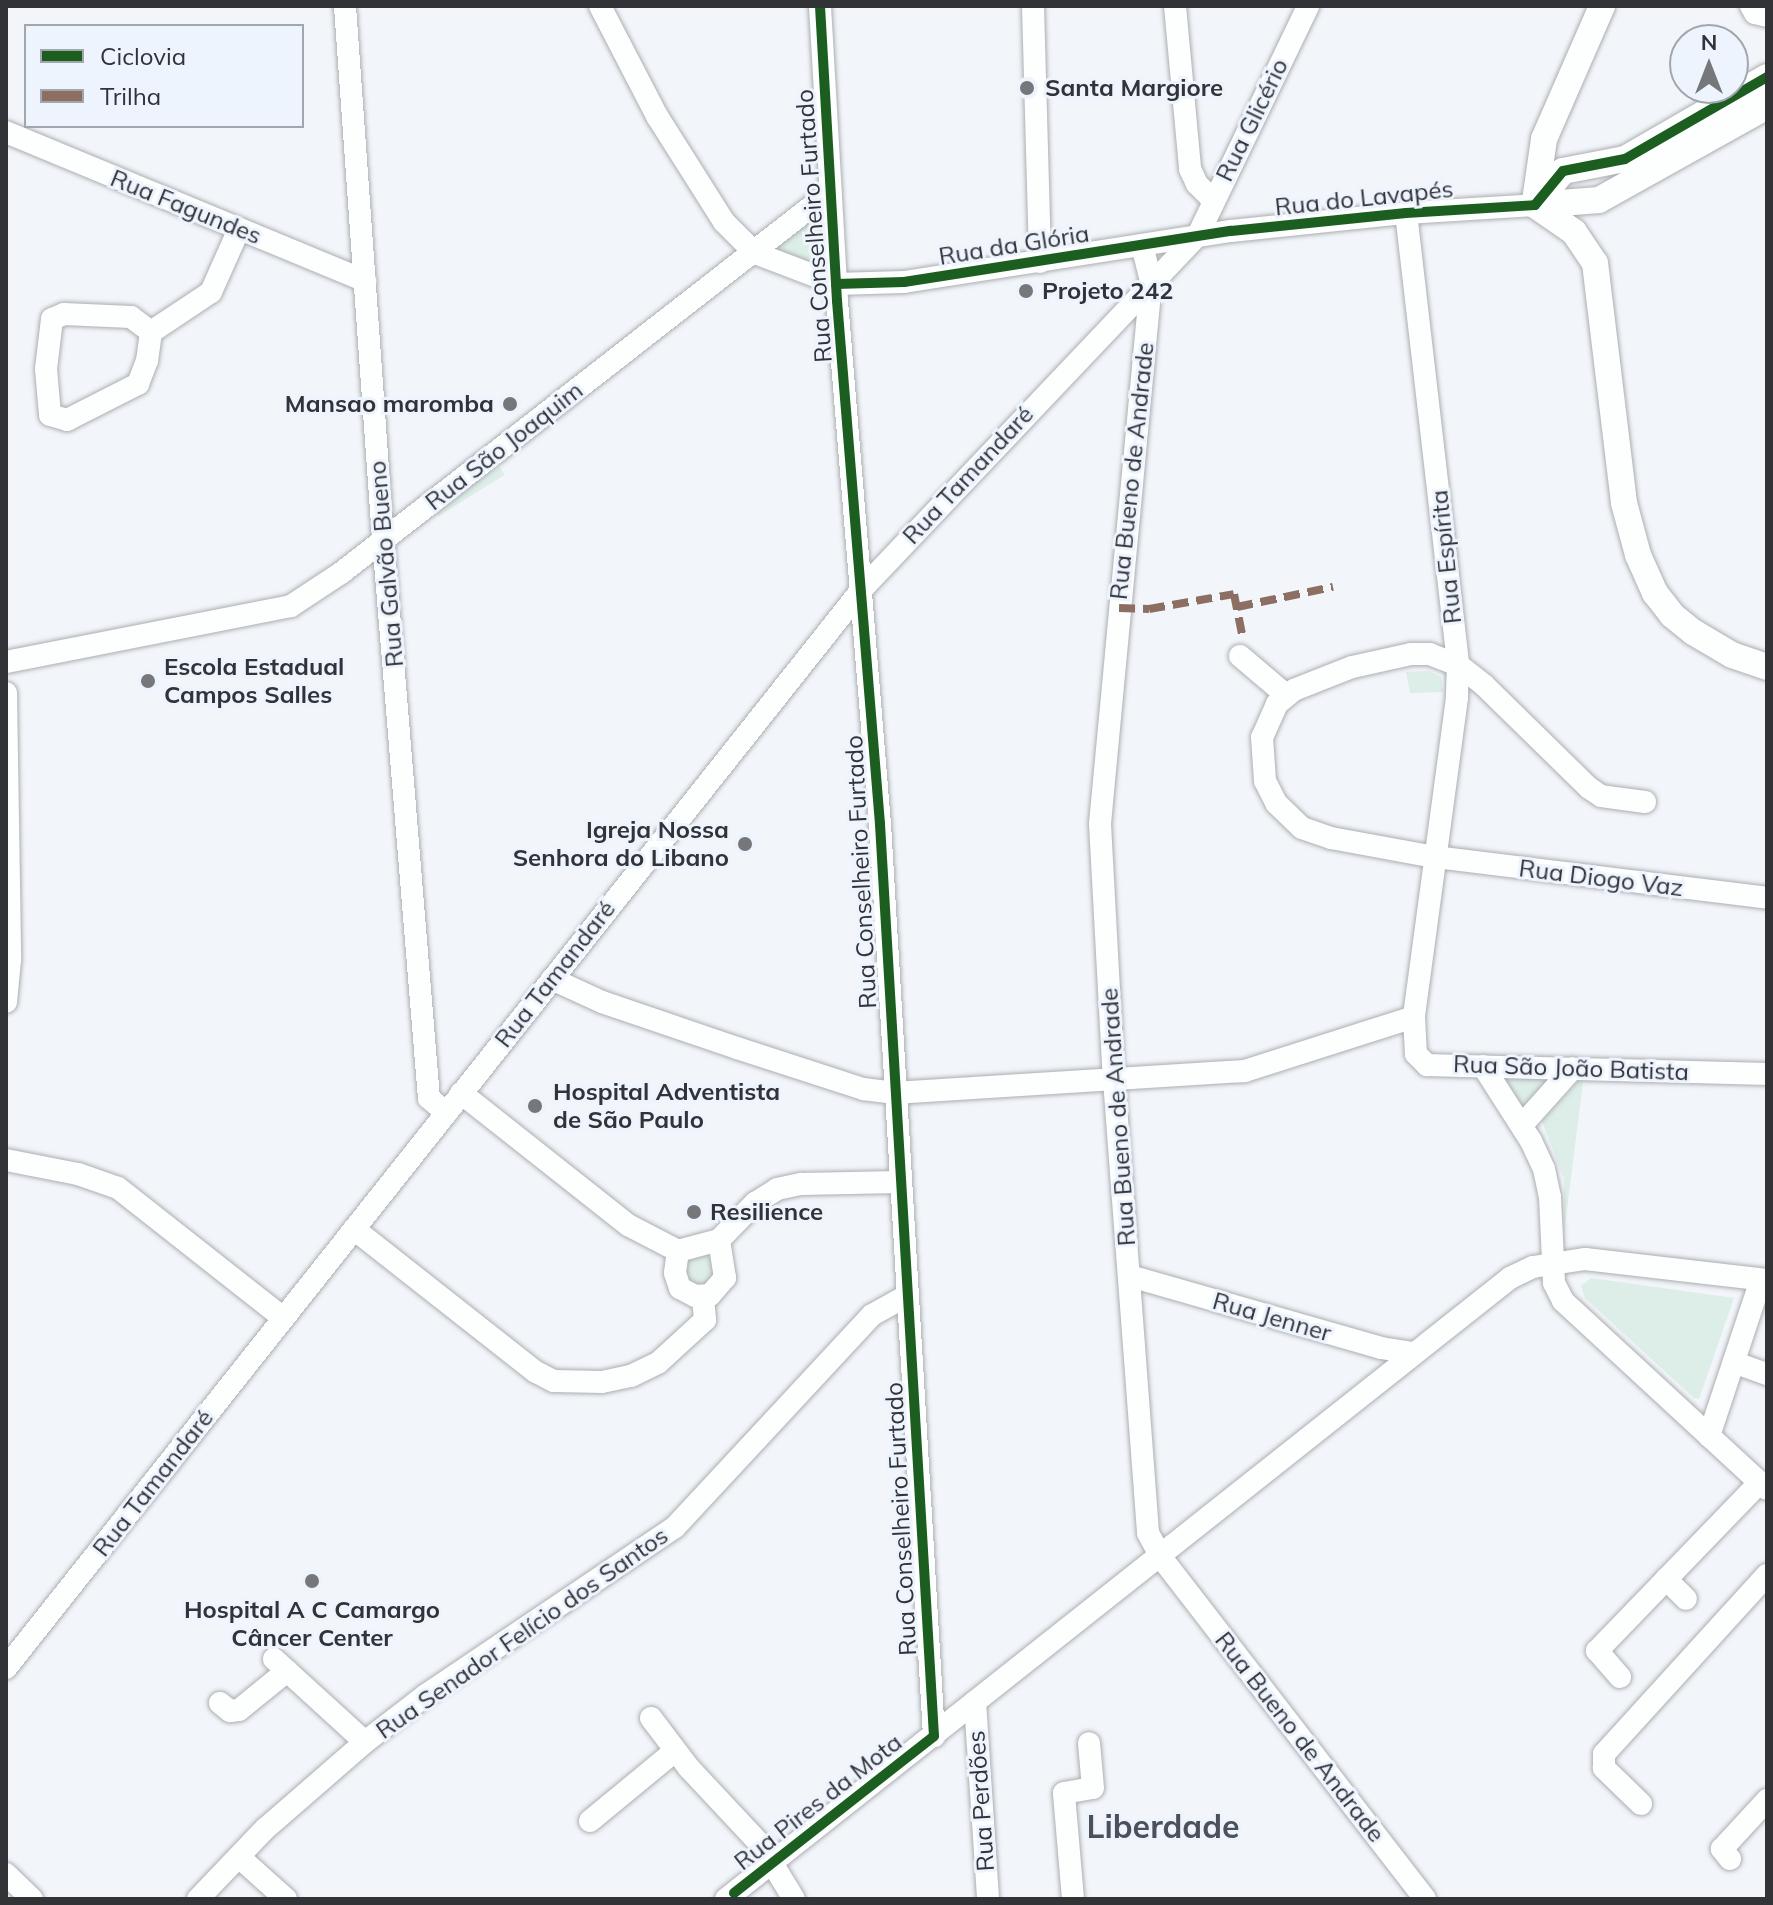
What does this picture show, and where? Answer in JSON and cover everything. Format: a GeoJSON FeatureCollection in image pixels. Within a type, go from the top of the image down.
{"type":"FeatureCollection","features":[{"type":"Feature","properties":{"kind":"main road"},"geometry":{"type":"LineString","coordinates":[[1535,205],[1544,139],[1602,6]]}},
{"type":"Feature","properties":{"kind":"main road"},"geometry":{"type":"LineString","coordinates":[[1535,205],[1553,179],[1563,171],[1625,159],[1767,77]]}},
{"type":"Feature","properties":{"kind":"main road"},"geometry":{"type":"LineString","coordinates":[[1535,205],[1599,200],[1767,106]]}},
{"type":"Feature","properties":{"kind":"main road"},"geometry":{"type":"LineString","coordinates":[[1535,205],[1574,232],[1595,263],[1624,503],[1638,555],[1655,593],[1672,615],[1701,638],[1732,655],[1767,667]]}},
{"type":"Feature","properties":{"kind":"street","name":"Rua Galvão Bueno"},"geometry":{"type":"LineString","coordinates":[[345,6],[383,539],[429,1098],[446,1113]]}},
{"type":"Feature","properties":{"kind":"street","name":"Rua da Glória"},"geometry":{"type":"LineString","coordinates":[[600,6],[657,116],[724,222],[755,253],[836,284],[877,283],[1040,262],[1198,235]]}},
{"type":"Feature","properties":{"kind":"street","name":"Rua Conselheiro Furtado"},"geometry":{"type":"LineString","coordinates":[[820,6],[838,318],[863,588],[880,824],[934,1736]]}},
{"type":"Feature","properties":{"kind":"street"},"geometry":{"type":"LineString","coordinates":[[1033,6],[1040,262]]}},
{"type":"Feature","properties":{"kind":"street"},"geometry":{"type":"LineString","coordinates":[[1175,6],[1190,169],[1197,184],[1231,231]]}},
{"type":"Feature","properties":{"kind":"street","name":"Rua Glicério"},"geometry":{"type":"LineString","coordinates":[[1198,235],[1308,6]]}},
{"type":"Feature","properties":{"kind":"street"},"geometry":{"type":"LineString","coordinates":[[1751,6],[1755,13],[1767,16]]}},
{"type":"Feature","properties":{"kind":"street","name":"Rua Fagundes"},"geometry":{"type":"LineString","coordinates":[[6,132],[365,281]]}},
{"type":"Feature","properties":{"kind":"street","name":"Rua São Joaquim"},"geometry":{"type":"LineString","coordinates":[[6,662],[291,606],[383,539],[830,192]]}},
{"type":"Feature","properties":{"kind":"street","name":"Rua do Lavapés"},"geometry":{"type":"LineString","coordinates":[[1198,235],[1406,213],[1535,205]]}},
{"type":"Feature","properties":{"kind":"street","name":"Rua Espírita"},"geometry":{"type":"LineString","coordinates":[[1406,213],[1458,665]]}},
{"type":"Feature","properties":{"kind":"street"},"geometry":{"type":"LineString","coordinates":[[151,332],[131,317],[64,314],[52,319],[46,369],[50,415],[67,420],[138,384],[147,361],[151,332],[211,292],[239,229]]}},
{"type":"Feature","properties":{"kind":"street","name":"Rua Tamandaré"},"geometry":{"type":"LineString","coordinates":[[6,1668],[863,588],[1198,235]]}},
{"type":"Feature","properties":{"kind":"street","name":"Rua Bueno de Andrade"},"geometry":{"type":"LineString","coordinates":[[1142,245],[1151,282],[1100,824],[1114,1080],[1148,1533],[1160,1556],[1425,1899]]}},
{"type":"Feature","properties":{"kind":"street"},"geometry":{"type":"LineString","coordinates":[[838,318],[847,301],[877,283]]}},
{"type":"Feature","properties":{"kind":"street"},"geometry":{"type":"LineString","coordinates":[[1458,665],[1457,698],[1435,857],[1331,838],[1302,828],[1288,818],[1265,781],[1262,737],[1268,718],[1286,695],[1314,680],[1352,667],[1411,654],[1430,654],[1458,665],[1484,685],[1589,788],[1601,796],[1645,802]]}},
{"type":"Feature","properties":{"kind":"street"},"geometry":{"type":"LineString","coordinates":[[1240,656],[1286,695]]}},
{"type":"Feature","properties":{"kind":"street"},"geometry":{"type":"LineString","coordinates":[[6,693],[10,960],[6,1002]]}},
{"type":"Feature","properties":{"kind":"street","name":"Rua Diogo Vaz"},"geometry":{"type":"LineString","coordinates":[[1435,857],[1767,898]]}},
{"type":"Feature","properties":{"kind":"street","name":"Rua São João Batista"},"geometry":{"type":"LineString","coordinates":[[1435,857],[1414,1017],[1416,1054],[1427,1065],[1767,1074]]}},
{"type":"Feature","properties":{"kind":"street"},"geometry":{"type":"LineString","coordinates":[[552,979],[602,1002],[737,1048],[863,1089],[894,1093],[1254,1069],[1414,1017]]}},
{"type":"Feature","properties":{"kind":"street"},"geometry":{"type":"LineString","coordinates":[[1483,1066],[1539,1155],[1548,1183],[1554,1283],[1563,1301],[1764,1486],[1666,1579],[1597,1652],[1620,1677]]}},
{"type":"Feature","properties":{"kind":"street"},"geometry":{"type":"LineString","coordinates":[[1522,1125],[1573,1068]]}},
{"type":"Feature","properties":{"kind":"street"},"geometry":{"type":"LineString","coordinates":[[461,1093],[628,1225],[678,1251],[719,1240],[755,1203],[777,1189],[801,1184],[899,1182]]}},
{"type":"Feature","properties":{"kind":"street"},"geometry":{"type":"LineString","coordinates":[[6,1160],[78,1174],[118,1188],[283,1318]]}},
{"type":"Feature","properties":{"kind":"street"},"geometry":{"type":"LineString","coordinates":[[354,1229],[536,1372],[554,1381],[602,1382],[631,1376],[658,1363],[705,1320],[703,1297]]}},
{"type":"Feature","properties":{"kind":"street"},"geometry":{"type":"LineString","coordinates":[[678,1251],[675,1273],[680,1288],[703,1297],[717,1291],[725,1278],[719,1240]]}},
{"type":"Feature","properties":{"kind":"street","name":"Rua Pires da Mota"},"geometry":{"type":"LineString","coordinates":[[731,1897],[1510,1278],[1552,1263],[1597,1259],[1764,1280]]}},
{"type":"Feature","properties":{"kind":"street","name":"Rua Jenner"},"geometry":{"type":"LineString","coordinates":[[1130,1276],[1381,1348],[1414,1353]]}},
{"type":"Feature","properties":{"kind":"street"},"geometry":{"type":"LineString","coordinates":[[1709,1436],[1764,1280]]}},
{"type":"Feature","properties":{"kind":"street","name":"Rua Senador Felício dos Santos"},"geometry":{"type":"LineString","coordinates":[[198,1899],[265,1829],[365,1742],[426,1695],[675,1527],[872,1315],[906,1296]]}},
{"type":"Feature","properties":{"kind":"street"},"geometry":{"type":"LineString","coordinates":[[1381,1348],[1385,1377]]}},
{"type":"Feature","properties":{"kind":"street"},"geometry":{"type":"LineString","coordinates":[[1736,1363],[1767,1374]]}},
{"type":"Feature","properties":{"kind":"street"},"geometry":{"type":"LineString","coordinates":[[1641,1804],[1604,1768],[1604,1754],[1767,1575]]}},
{"type":"Feature","properties":{"kind":"street"},"geometry":{"type":"LineString","coordinates":[[1666,1579],[1686,1599]]}},
{"type":"Feature","properties":{"kind":"street"},"geometry":{"type":"LineString","coordinates":[[220,1703],[230,1711],[239,1710],[281,1665],[365,1742]]}},
{"type":"Feature","properties":{"kind":"street","name":"Rua Perdões"},"geometry":{"type":"LineString","coordinates":[[975,1702],[988,1899]]}},
{"type":"Feature","properties":{"kind":"street"},"geometry":{"type":"LineString","coordinates":[[651,1718],[675,1751],[773,1862],[794,1899]]}},
{"type":"Feature","properties":{"kind":"street"},"geometry":{"type":"LineString","coordinates":[[1073,1899],[1064,1793],[1093,1788],[1089,1743]]}},
{"type":"Feature","properties":{"kind":"street"},"geometry":{"type":"LineString","coordinates":[[590,1821],[675,1751]]}},
{"type":"Feature","properties":{"kind":"street"},"geometry":{"type":"LineString","coordinates":[[1730,1859],[1722,1849],[1767,1800]]}},
{"type":"Feature","properties":{"kind":"street"},"geometry":{"type":"LineString","coordinates":[[239,1857],[286,1899]]}},
{"type":"Feature","properties":{"kind":"street"},"geometry":{"type":"LineString","coordinates":[[6,1874],[32,1899]]}},
{"type":"Feature","properties":{"kind":"shaded area"},"geometry":{"type":"Polygon","coordinates":[[[825,200],[830,278],[763,250],[825,200]]]}},
{"type":"Feature","properties":{"kind":"shaded area"},"geometry":{"type":"Polygon","coordinates":[[[500,467],[505,475],[439,516],[434,508],[500,467]]]}},
{"type":"Feature","properties":{"kind":"shaded area"},"geometry":{"type":"Polygon","coordinates":[[[1429,671],[1441,677],[1443,692],[1410,693],[1406,672],[1429,671]]]}},
{"type":"Feature","properties":{"kind":"shaded area"},"geometry":{"type":"Polygon","coordinates":[[[1503,1077],[1552,1077],[1523,1108],[1503,1077]]]}},
{"type":"Feature","properties":{"kind":"shaded area"},"geometry":{"type":"Polygon","coordinates":[[[1578,1082],[1583,1082],[1564,1233],[1564,1179],[1542,1121],[1578,1082]]]}},
{"type":"Feature","properties":{"kind":"shaded area"},"geometry":{"type":"Polygon","coordinates":[[[700,1255],[711,1260],[716,1271],[711,1282],[700,1287],[689,1282],[684,1271],[689,1260],[700,1255]]]}},
{"type":"Feature","properties":{"kind":"shaded area"},"geometry":{"type":"Polygon","coordinates":[[[1591,1278],[1734,1298],[1699,1399],[1694,1398],[1585,1298],[1581,1286],[1591,1278]]]}},
{"type":"Feature","properties":{"kind":"marked path"},"geometry":{"type":"LineString","coordinates":[[1237,607],[1333,587]]}},
{"type":"Feature","properties":{"kind":"marked path"},"geometry":{"type":"LineString","coordinates":[[1119,608],[1149,609],[1234,594],[1243,639]]}},
{"type":"Feature","properties":{"kind":"cycle path"},"geometry":{"type":"LineString","coordinates":[[734,1893],[934,1736],[880,824],[837,301],[820,6]]}},
{"type":"Feature","properties":{"kind":"cycle path"},"geometry":{"type":"LineString","coordinates":[[836,284],[904,282],[1231,231],[1406,213],[1535,205],[1563,171],[1625,159],[1767,77]]}},
{"type":"Feature","properties":{"kind":"place","name":"Santa Margiore"},"geometry":{"type":"Point","coordinates":[1027,88]}},
{"type":"Feature","properties":{"kind":"place","name":"Projeto 242"},"geometry":{"type":"Point","coordinates":[1026,291]}},
{"type":"Feature","properties":{"kind":"place","name":"Mansao maromba"},"geometry":{"type":"Point","coordinates":[510,404]}},
{"type":"Feature","properties":{"kind":"place","name":"Escola Estadual Campos Salles"},"geometry":{"type":"Point","coordinates":[148,681]}},
{"type":"Feature","properties":{"kind":"place","name":"Igreja Nossa Senhora do Libano"},"geometry":{"type":"Point","coordinates":[745,844]}},
{"type":"Feature","properties":{"kind":"place","name":"Hospital Adventista de São Paulo"},"geometry":{"type":"Point","coordinates":[535,1106]}},
{"type":"Feature","properties":{"kind":"place","name":"Resilience"},"geometry":{"type":"Point","coordinates":[694,1212]}},
{"type":"Feature","properties":{"kind":"place","name":"Hospital A C Camargo Câncer Center"},"geometry":{"type":"Point","coordinates":[312,1581]}},
{"type":"Feature","properties":{"kind":"district","name":"Liberdade"},"geometry":{"type":"Point","coordinates":[1163,1826]}}]}
